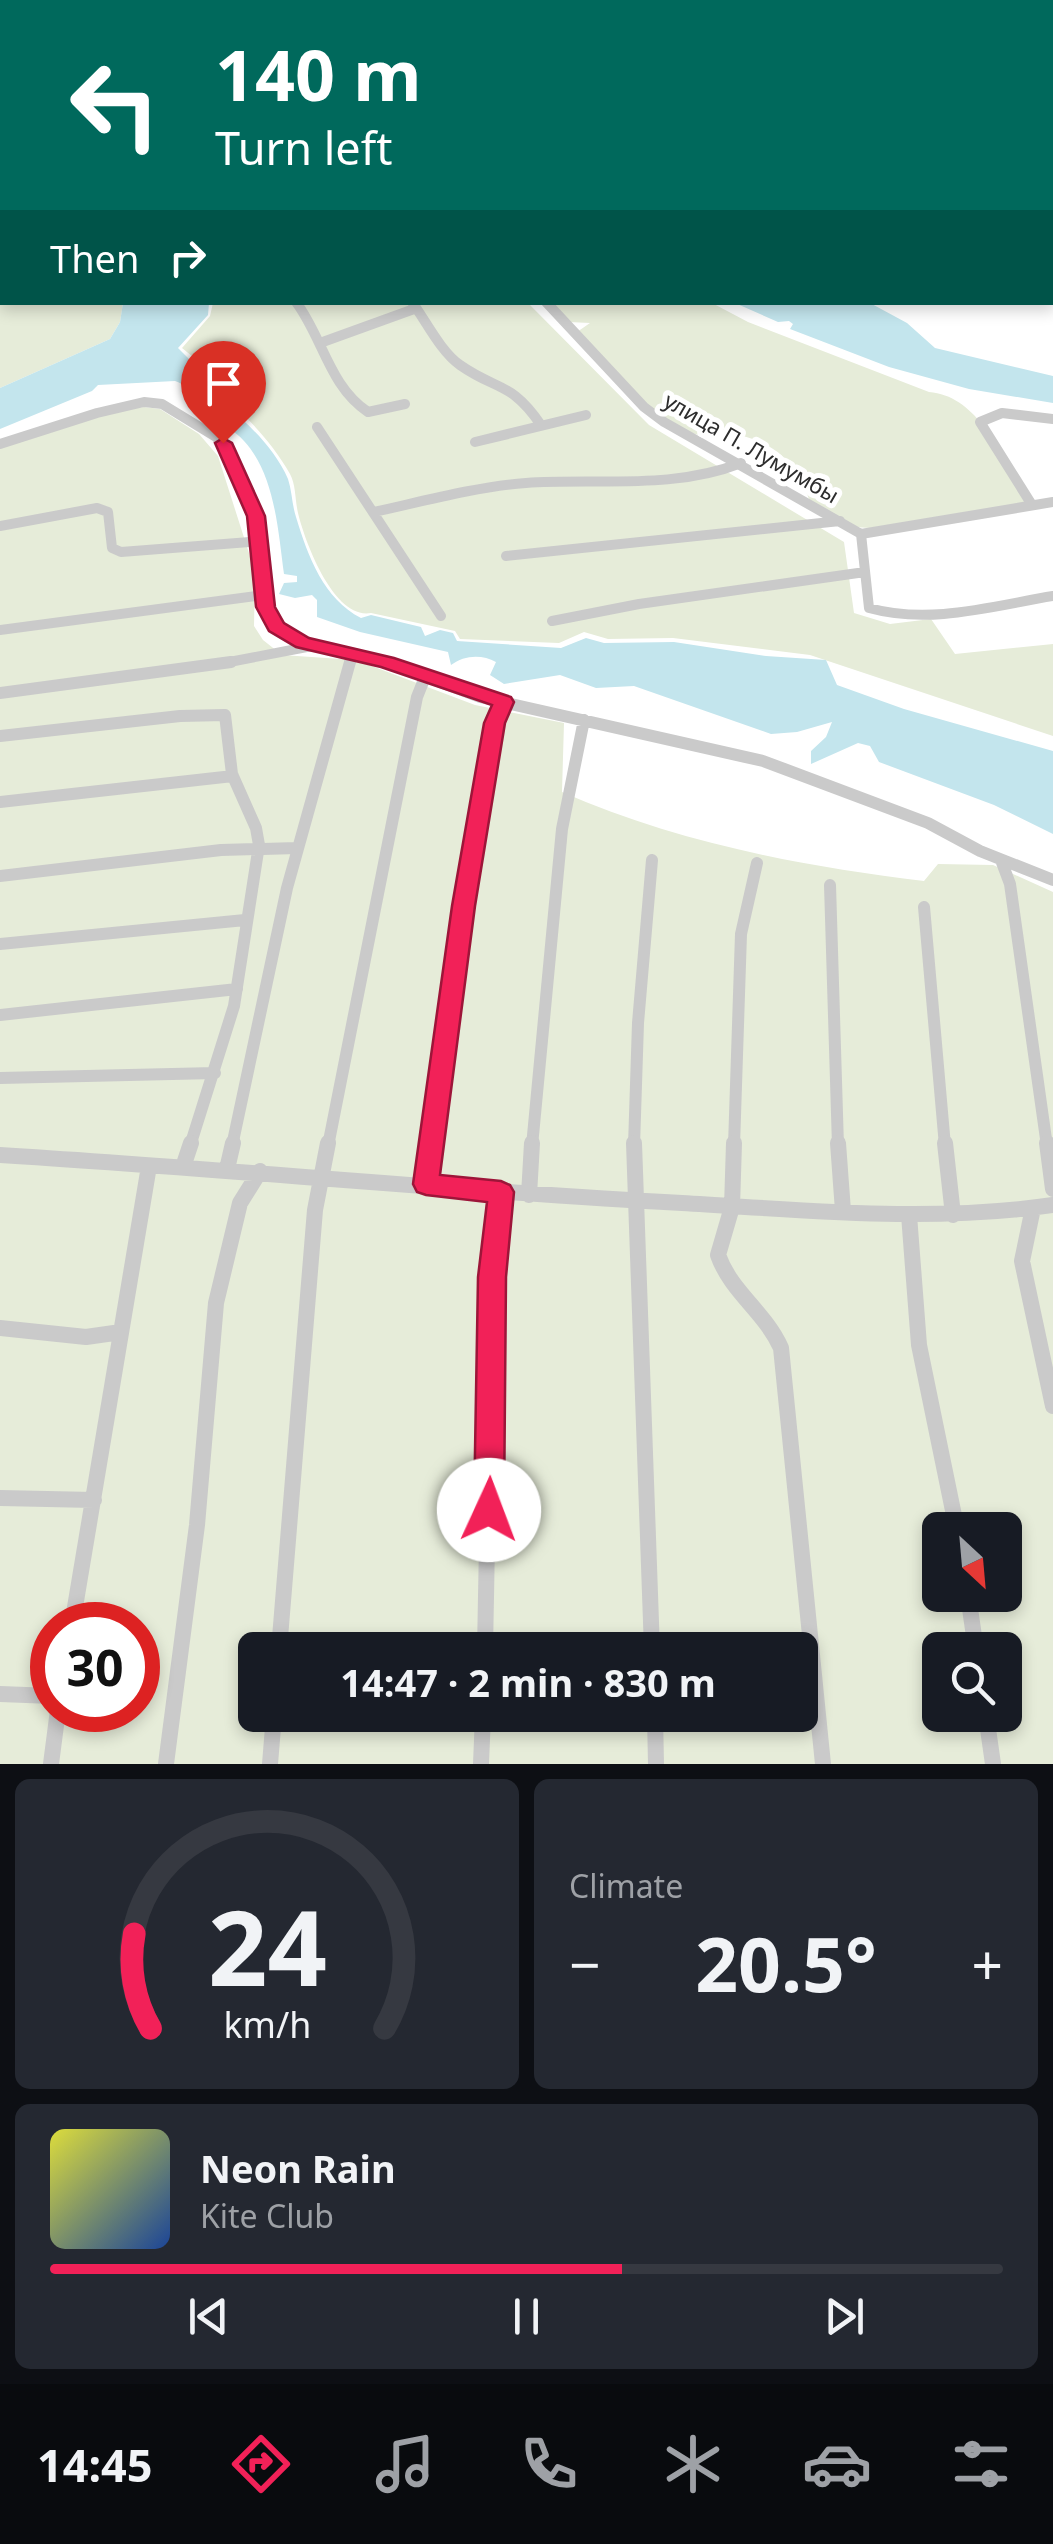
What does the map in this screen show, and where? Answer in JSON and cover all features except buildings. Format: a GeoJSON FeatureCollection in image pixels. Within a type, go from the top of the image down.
{"type":"FeatureCollection","features":[{"type":"Feature","properties":{"kind":"street"},"geometry":{"type":"LineString","coordinates":[[298,305],[344,390],[364,411],[405,404]]}},
{"type":"Feature","properties":{"kind":"street","name":"улица П. Лумумбы"},"geometry":{"type":"LineString","coordinates":[[549,305],[644,407],[861,534],[1053,502]]}},
{"type":"Feature","properties":{"kind":"street"},"geometry":{"type":"LineString","coordinates":[[320,343],[413,306],[458,364],[503,385],[526,403],[541,425]]}},
{"type":"Feature","properties":{"kind":"street"},"geometry":{"type":"LineString","coordinates":[[0,444],[126,406],[162,404],[223,443],[250,500],[262,541],[268,615],[276,627],[294,640],[352,653],[503,702],[763,762],[928,823],[1053,880]]}},
{"type":"Feature","properties":{"kind":"street"},"geometry":{"type":"LineString","coordinates":[[1032,505],[980,422],[1002,413],[1053,420]]}},
{"type":"Feature","properties":{"kind":"street"},"geometry":{"type":"LineString","coordinates":[[474,442],[586,415]]}},
{"type":"Feature","properties":{"kind":"street"},"geometry":{"type":"LineString","coordinates":[[317,427],[441,616]]}},
{"type":"Feature","properties":{"kind":"street"},"geometry":{"type":"LineString","coordinates":[[374,512],[497,486],[697,476],[741,464]]}},
{"type":"Feature","properties":{"kind":"street"},"geometry":{"type":"LineString","coordinates":[[0,526],[96,508],[108,512],[112,548],[120,552],[262,541]]}},
{"type":"Feature","properties":{"kind":"street"},"geometry":{"type":"LineString","coordinates":[[506,556],[840,521]]}},
{"type":"Feature","properties":{"kind":"street","name":"улица П. Лумумбы"},"geometry":{"type":"LineString","coordinates":[[861,534],[869,608],[896,615],[932,614],[1053,596]]}},
{"type":"Feature","properties":{"kind":"street"},"geometry":{"type":"LineString","coordinates":[[552,621],[638,604],[865,572]]}},
{"type":"Feature","properties":{"kind":"street"},"geometry":{"type":"LineString","coordinates":[[0,630],[264,596]]}},
{"type":"Feature","properties":{"kind":"street"},"geometry":{"type":"LineString","coordinates":[[0,693],[211,666],[314,645]]}},
{"type":"Feature","properties":{"kind":"street"},"geometry":{"type":"LineString","coordinates":[[228,1169],[258,1014],[297,848],[352,653]]}},
{"type":"Feature","properties":{"kind":"street"},"geometry":{"type":"LineString","coordinates":[[281,1632],[311,1244],[334,1099],[417,697],[425,677]]}},
{"type":"Feature","properties":{"kind":"street"},"geometry":{"type":"LineString","coordinates":[[426,1184],[466,888],[494,723],[503,702]]}},
{"type":"Feature","properties":{"kind":"street"},"geometry":{"type":"LineString","coordinates":[[0,736],[180,716],[225,715],[233,776],[256,828],[258,850],[237,988],[215,1073],[183,1168]]}},
{"type":"Feature","properties":{"kind":"street"},"geometry":{"type":"LineString","coordinates":[[530,1195],[536,1081],[562,829],[584,720]]}},
{"type":"Feature","properties":{"kind":"street"},"geometry":{"type":"LineString","coordinates":[[0,802],[233,776]]}},
{"type":"Feature","properties":{"kind":"street"},"geometry":{"type":"LineString","coordinates":[[0,876],[222,850],[297,848]]}},
{"type":"Feature","properties":{"kind":"street"},"geometry":{"type":"LineString","coordinates":[[651,1632],[634,1201],[638,1022],[652,860]]}},
{"type":"Feature","properties":{"kind":"street"},"geometry":{"type":"LineString","coordinates":[[1002,860],[1010,884],[1053,1189]]}},
{"type":"Feature","properties":{"kind":"street"},"geometry":{"type":"LineString","coordinates":[[757,863],[741,934],[732,1206],[719,1240],[722,1270],[731,1284],[767,1318],[780,1348],[824,1764]]}},
{"type":"Feature","properties":{"kind":"street"},"geometry":{"type":"LineString","coordinates":[[830,885],[836,1112],[843,1212]]}},
{"type":"Feature","properties":{"kind":"street"},"geometry":{"type":"LineString","coordinates":[[924,907],[933,1036],[953,1215]]}},
{"type":"Feature","properties":{"kind":"street"},"geometry":{"type":"LineString","coordinates":[[0,944],[246,920]]}},
{"type":"Feature","properties":{"kind":"street"},"geometry":{"type":"LineString","coordinates":[[0,1015],[237,988]]}},
{"type":"Feature","properties":{"kind":"street"},"geometry":{"type":"LineString","coordinates":[[0,1078],[215,1073]]}},
{"type":"Feature","properties":{"kind":"street"},"geometry":{"type":"LineString","coordinates":[[0,1155],[260,1171],[530,1195],[843,1212],[953,1215],[1053,1205]]}},
{"type":"Feature","properties":{"kind":"street"},"geometry":{"type":"LineString","coordinates":[[76,1602],[149,1166]]}},
{"type":"Feature","properties":{"kind":"street"},"geometry":{"type":"LineString","coordinates":[[166,1764],[197,1525],[216,1303],[240,1203],[260,1171]]}},
{"type":"Feature","properties":{"kind":"street"},"geometry":{"type":"LineString","coordinates":[[484,1632],[492,1277],[501,1192]]}},
{"type":"Feature","properties":{"kind":"street"},"geometry":{"type":"LineString","coordinates":[[1034,1208],[1022,1262],[1053,1406]]}},
{"type":"Feature","properties":{"kind":"street"},"geometry":{"type":"LineString","coordinates":[[909,1215],[919,1346],[953,1512]]}},
{"type":"Feature","properties":{"kind":"street"},"geometry":{"type":"LineString","coordinates":[[0,1328],[86,1337],[121,1332]]}},
{"type":"Feature","properties":{"kind":"street"},"geometry":{"type":"LineString","coordinates":[[0,1498],[94,1500]]}},
{"type":"Feature","properties":{"kind":"street"},"geometry":{"type":"LineString","coordinates":[[0,1694],[30,1695]]}},
{"type":"Feature","properties":{"kind":"street"},"geometry":{"type":"LineString","coordinates":[[52,1764],[56,1732]]}},
{"type":"Feature","properties":{"kind":"street"},"geometry":{"type":"LineString","coordinates":[[270,1764],[273,1732]]}},
{"type":"Feature","properties":{"kind":"street"},"geometry":{"type":"LineString","coordinates":[[481,1764],[482,1732]]}},
{"type":"Feature","properties":{"kind":"street"},"geometry":{"type":"LineString","coordinates":[[655,1732],[656,1764]]}},
{"type":"Feature","properties":{"kind":"street"},"geometry":{"type":"LineString","coordinates":[[988,1732],[993,1764]]}},
{"type":"Feature","properties":{"kind":"green space"},"geometry":{"type":"Polygon","coordinates":[[[0,305],[123,305],[120,322],[110,339],[0,388],[0,305]]]}},
{"type":"Feature","properties":{"kind":"green space"},"geometry":{"type":"Polygon","coordinates":[[[213,305],[530,305],[649,425],[844,542],[854,613],[890,624],[931,619],[955,654],[1053,644],[1053,736],[810,655],[673,638],[608,639],[584,632],[559,643],[460,639],[455,631],[358,612],[333,592],[314,559],[298,513],[292,478],[278,456],[236,408],[237,403],[213,373],[182,348],[210,316],[213,305]]]}},
{"type":"Feature","properties":{"kind":"green space"},"geometry":{"type":"Polygon","coordinates":[[[554,305],[716,305],[748,322],[963,405],[989,434],[1027,502],[870,528],[854,527],[810,502],[789,463],[769,446],[726,433],[695,434],[662,417],[630,391],[577,332],[590,323],[568,322],[554,305]]]}},
{"type":"Feature","properties":{"kind":"green space"},"geometry":{"type":"Polygon","coordinates":[[[160,409],[199,434],[218,456],[255,572],[254,626],[263,640],[282,655],[356,660],[475,705],[564,723],[562,792],[649,825],[739,850],[924,881],[938,864],[993,865],[1053,892],[1053,1764],[0,1764],[0,444],[113,410],[160,409]]]}},
{"type":"Feature","properties":{"kind":"water"},"geometry":{"type":"Polygon","coordinates":[[[123,305],[209,305],[208,315],[178,348],[233,403],[230,409],[277,459],[288,479],[312,562],[337,600],[361,618],[371,615],[421,627],[425,636],[440,630],[453,633],[457,641],[561,648],[586,638],[604,643],[674,642],[766,656],[826,660],[837,685],[904,709],[1053,751],[1053,834],[994,805],[879,762],[870,746],[858,743],[811,764],[811,751],[826,737],[832,722],[797,732],[771,734],[634,686],[596,688],[560,675],[504,684],[490,675],[496,662],[491,659],[467,658],[451,665],[448,652],[360,632],[317,617],[317,600],[312,595],[295,598],[279,594],[284,583],[297,582],[297,576],[284,574],[269,486],[254,455],[240,437],[206,413],[181,384],[175,381],[98,385],[92,391],[0,429],[0,388],[110,339],[120,322],[123,305]]]}},
{"type":"Feature","properties":{"kind":"water"},"geometry":{"type":"Polygon","coordinates":[[[740,305],[874,305],[907,323],[935,348],[1053,376],[1053,403],[969,389],[889,367],[790,329],[793,324],[789,321],[778,322],[740,305]]]}},
{"type":"Feature","properties":{"kind":"route"},"geometry":{"type":"LineString","coordinates":[[223,443],[256,516],[266,607],[270,620],[283,634],[303,643],[386,662],[503,702],[494,723],[464,906],[426,1184],[501,1192],[492,1277],[489,1510]]}}]}
